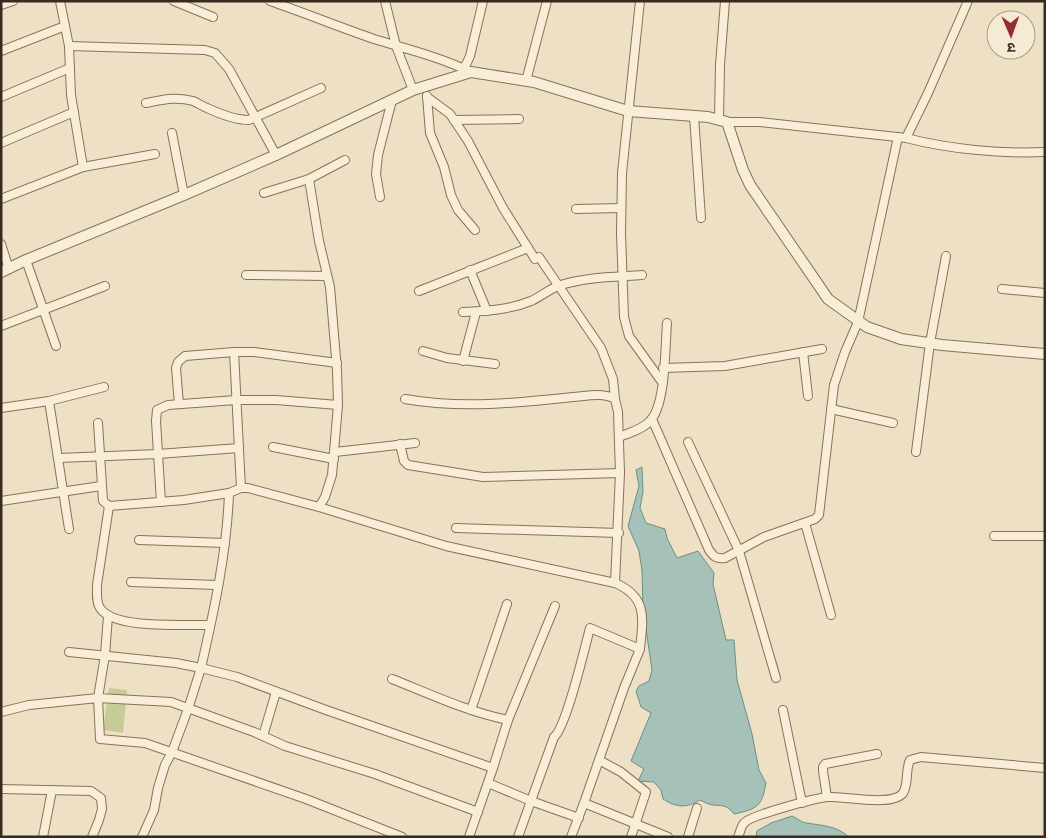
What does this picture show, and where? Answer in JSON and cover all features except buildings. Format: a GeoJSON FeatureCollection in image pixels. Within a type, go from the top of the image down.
{"type":"FeatureCollection","features":[{"type":"Feature","properties":{"kind":"street"},"geometry":{"type":"LineString","coordinates":[[1,5],[13,1]]}},
{"type":"Feature","properties":{"kind":"street"},"geometry":{"type":"LineString","coordinates":[[60,1],[69,46],[74,112],[83,167]]}},
{"type":"Feature","properties":{"kind":"street"},"geometry":{"type":"LineString","coordinates":[[174,1],[214,18]]}},
{"type":"Feature","properties":{"kind":"street"},"geometry":{"type":"LineString","coordinates":[[270,1],[286,4],[337,26],[396,46],[432,55],[468,71],[526,81],[628,111],[760,122],[902,137],[933,145],[1026,153],[1045,152]]}},
{"type":"Feature","properties":{"kind":"street"},"geometry":{"type":"LineString","coordinates":[[385,1],[396,46],[413,90]]}},
{"type":"Feature","properties":{"kind":"street"},"geometry":{"type":"LineString","coordinates":[[468,71],[483,1]]}},
{"type":"Feature","properties":{"kind":"street"},"geometry":{"type":"LineString","coordinates":[[526,81],[547,1]]}},
{"type":"Feature","properties":{"kind":"street"},"geometry":{"type":"LineString","coordinates":[[640,1],[622,173],[624,317],[629,336],[662,382]]}},
{"type":"Feature","properties":{"kind":"street"},"geometry":{"type":"LineString","coordinates":[[725,1],[720,65],[723,120],[750,185],[828,300],[867,328],[902,339],[1045,354]]}},
{"type":"Feature","properties":{"kind":"street"},"geometry":{"type":"LineString","coordinates":[[652,419],[709,550],[714,557],[718,559],[725,558],[764,537],[806,523],[819,515],[837,377],[858,322],[902,137],[928,92],[968,1]]}},
{"type":"Feature","properties":{"kind":"street"},"geometry":{"type":"LineString","coordinates":[[1,51],[65,26]]}},
{"type":"Feature","properties":{"kind":"street"},"geometry":{"type":"LineString","coordinates":[[69,46],[205,50],[215,53],[229,69],[276,154]]}},
{"type":"Feature","properties":{"kind":"street"},"geometry":{"type":"LineString","coordinates":[[1,97],[70,68]]}},
{"type":"Feature","properties":{"kind":"street"},"geometry":{"type":"LineString","coordinates":[[426,92],[468,71]]}},
{"type":"Feature","properties":{"kind":"street"},"geometry":{"type":"LineString","coordinates":[[146,103],[172,98],[184,99],[194,101],[241,120],[256,118],[321,88]]}},
{"type":"Feature","properties":{"kind":"street"},"geometry":{"type":"LineString","coordinates":[[1,244],[5,271],[26,260],[184,195],[413,90],[426,92],[454,120],[468,141],[503,208],[528,248],[537,258],[555,288],[601,348],[613,379],[618,412],[626,434],[620,473],[616,583]]}},
{"type":"Feature","properties":{"kind":"street"},"geometry":{"type":"LineString","coordinates":[[426,92],[430,132],[444,167],[452,196],[458,210],[475,230]]}},
{"type":"Feature","properties":{"kind":"street"},"geometry":{"type":"LineString","coordinates":[[380,197],[376,174],[378,155],[392,100]]}},
{"type":"Feature","properties":{"kind":"street"},"geometry":{"type":"LineString","coordinates":[[1,143],[74,112]]}},
{"type":"Feature","properties":{"kind":"street"},"geometry":{"type":"LineString","coordinates":[[694,116],[701,218]]}},
{"type":"Feature","properties":{"kind":"street"},"geometry":{"type":"LineString","coordinates":[[454,120],[519,119]]}},
{"type":"Feature","properties":{"kind":"street"},"geometry":{"type":"LineString","coordinates":[[172,133],[184,195]]}},
{"type":"Feature","properties":{"kind":"street"},"geometry":{"type":"LineString","coordinates":[[1,199],[83,167],[155,154]]}},
{"type":"Feature","properties":{"kind":"street"},"geometry":{"type":"LineString","coordinates":[[264,193],[309,179],[345,160]]}},
{"type":"Feature","properties":{"kind":"street"},"geometry":{"type":"LineString","coordinates":[[309,179],[319,241],[330,287],[337,363],[338,405],[332,475],[325,497],[319,507]]}},
{"type":"Feature","properties":{"kind":"street"},"geometry":{"type":"LineString","coordinates":[[576,209],[622,208]]}},
{"type":"Feature","properties":{"kind":"street"},"geometry":{"type":"LineString","coordinates":[[419,291],[528,248]]}},
{"type":"Feature","properties":{"kind":"street"},"geometry":{"type":"LineString","coordinates":[[916,452],[930,343],[946,256]]}},
{"type":"Feature","properties":{"kind":"street"},"geometry":{"type":"LineString","coordinates":[[26,260],[56,346]]}},
{"type":"Feature","properties":{"kind":"street"},"geometry":{"type":"LineString","coordinates":[[470,270],[487,311]]}},
{"type":"Feature","properties":{"kind":"street"},"geometry":{"type":"LineString","coordinates":[[246,275],[327,276]]}},
{"type":"Feature","properties":{"kind":"street"},"geometry":{"type":"LineString","coordinates":[[463,312],[512,307],[525,303],[555,288],[599,278],[642,275]]}},
{"type":"Feature","properties":{"kind":"street"},"geometry":{"type":"LineString","coordinates":[[1,326],[105,286]]}},
{"type":"Feature","properties":{"kind":"street"},"geometry":{"type":"LineString","coordinates":[[1002,289],[1045,293]]}},
{"type":"Feature","properties":{"kind":"street"},"geometry":{"type":"LineString","coordinates":[[463,361],[476,312]]}},
{"type":"Feature","properties":{"kind":"street"},"geometry":{"type":"LineString","coordinates":[[626,434],[648,423],[656,414],[659,406],[667,323]]}},
{"type":"Feature","properties":{"kind":"street"},"geometry":{"type":"LineString","coordinates":[[663,368],[725,366],[822,348]]}},
{"type":"Feature","properties":{"kind":"street"},"geometry":{"type":"LineString","coordinates":[[423,351],[463,361],[495,364]]}},
{"type":"Feature","properties":{"kind":"street"},"geometry":{"type":"LineString","coordinates":[[234,352],[241,488]]}},
{"type":"Feature","properties":{"kind":"street"},"geometry":{"type":"LineString","coordinates":[[179,404],[176,368],[181,358],[193,354],[254,352],[337,363]]}},
{"type":"Feature","properties":{"kind":"street"},"geometry":{"type":"LineString","coordinates":[[803,352],[808,396]]}},
{"type":"Feature","properties":{"kind":"street"},"geometry":{"type":"LineString","coordinates":[[1,408],[49,401],[104,387]]}},
{"type":"Feature","properties":{"kind":"street"},"geometry":{"type":"LineString","coordinates":[[404,400],[454,405],[512,404],[594,395],[610,396],[615,399]]}},
{"type":"Feature","properties":{"kind":"street"},"geometry":{"type":"LineString","coordinates":[[161,502],[157,410],[168,405],[236,400],[276,400],[338,405]]}},
{"type":"Feature","properties":{"kind":"street"},"geometry":{"type":"LineString","coordinates":[[49,401],[69,529]]}},
{"type":"Feature","properties":{"kind":"street"},"geometry":{"type":"LineString","coordinates":[[832,409],[893,423]]}},
{"type":"Feature","properties":{"kind":"street"},"geometry":{"type":"LineString","coordinates":[[98,423],[103,501],[110,506],[229,494],[241,488],[248,488],[319,507],[446,546],[616,583],[633,593],[641,610],[640,648],[624,688],[572,837]]}},
{"type":"Feature","properties":{"kind":"street"},"geometry":{"type":"LineString","coordinates":[[688,442],[739,551],[776,678]]}},
{"type":"Feature","properties":{"kind":"street"},"geometry":{"type":"LineString","coordinates":[[273,447],[334,456],[400,444],[416,443]]}},
{"type":"Feature","properties":{"kind":"street"},"geometry":{"type":"LineString","coordinates":[[400,444],[404,461],[408,465],[483,477],[620,473]]}},
{"type":"Feature","properties":{"kind":"street"},"geometry":{"type":"LineString","coordinates":[[59,458],[239,448]]}},
{"type":"Feature","properties":{"kind":"street"},"geometry":{"type":"LineString","coordinates":[[1,501],[64,490],[101,486]]}},
{"type":"Feature","properties":{"kind":"street"},"geometry":{"type":"LineString","coordinates":[[142,837],[154,810],[165,764],[172,752],[201,668],[228,524],[229,494]]}},
{"type":"Feature","properties":{"kind":"street"},"geometry":{"type":"LineString","coordinates":[[110,506],[97,592],[100,608],[108,616],[119,621],[148,624],[210,624]]}},
{"type":"Feature","properties":{"kind":"street"},"geometry":{"type":"LineString","coordinates":[[806,523],[831,614]]}},
{"type":"Feature","properties":{"kind":"street"},"geometry":{"type":"LineString","coordinates":[[456,528],[618,533]]}},
{"type":"Feature","properties":{"kind":"street"},"geometry":{"type":"LineString","coordinates":[[994,536],[1045,536]]}},
{"type":"Feature","properties":{"kind":"street"},"geometry":{"type":"LineString","coordinates":[[139,540],[224,543]]}},
{"type":"Feature","properties":{"kind":"street"},"geometry":{"type":"LineString","coordinates":[[131,582],[217,585]]}},
{"type":"Feature","properties":{"kind":"street"},"geometry":{"type":"LineString","coordinates":[[471,710],[507,604]]}},
{"type":"Feature","properties":{"kind":"street"},"geometry":{"type":"LineString","coordinates":[[469,837],[508,720],[555,606]]}},
{"type":"Feature","properties":{"kind":"street"},"geometry":{"type":"LineString","coordinates":[[108,616],[105,655],[98,698],[100,739],[145,742],[402,837]]}},
{"type":"Feature","properties":{"kind":"street"},"geometry":{"type":"LineString","coordinates":[[518,837],[554,737],[558,734],[564,717],[590,628],[640,648]]}},
{"type":"Feature","properties":{"kind":"street"},"geometry":{"type":"LineString","coordinates":[[69,652],[176,663],[237,677],[493,768]]}},
{"type":"Feature","properties":{"kind":"street"},"geometry":{"type":"LineString","coordinates":[[392,680],[471,710],[508,720]]}},
{"type":"Feature","properties":{"kind":"street"},"geometry":{"type":"LineString","coordinates":[[263,736],[276,692]]}},
{"type":"Feature","properties":{"kind":"street"},"geometry":{"type":"LineString","coordinates":[[1,712],[29,705],[98,698],[171,702],[285,746],[375,774],[478,812]]}},
{"type":"Feature","properties":{"kind":"street"},"geometry":{"type":"LineString","coordinates":[[783,710],[802,803]]}},
{"type":"Feature","properties":{"kind":"street"},"geometry":{"type":"LineString","coordinates":[[827,797],[823,771],[825,764],[877,754]]}},
{"type":"Feature","properties":{"kind":"street"},"geometry":{"type":"LineString","coordinates":[[738,837],[744,822],[755,816],[802,803],[827,797],[886,800],[897,798],[903,793],[906,786],[906,766],[910,760],[921,756],[1045,768]]}},
{"type":"Feature","properties":{"kind":"street"},"geometry":{"type":"LineString","coordinates":[[599,760],[621,772],[646,792],[631,837]]}},
{"type":"Feature","properties":{"kind":"street"},"geometry":{"type":"LineString","coordinates":[[488,783],[579,818]]}},
{"type":"Feature","properties":{"kind":"street"},"geometry":{"type":"LineString","coordinates":[[1,789],[91,791],[101,798],[102,809],[92,837]]}},
{"type":"Feature","properties":{"kind":"street"},"geometry":{"type":"LineString","coordinates":[[43,837],[52,790]]}},
{"type":"Feature","properties":{"kind":"street"},"geometry":{"type":"LineString","coordinates":[[584,803],[668,837]]}},
{"type":"Feature","properties":{"kind":"street"},"geometry":{"type":"LineString","coordinates":[[688,837],[697,808]]}},
{"type":"Feature","properties":{"kind":"green space"},"geometry":{"type":"Polygon","coordinates":[[[109,688],[127,690],[123,733],[103,730],[109,688]]]}},
{"type":"Feature","properties":{"kind":"water"},"geometry":{"type":"Polygon","coordinates":[[[642,467],[643,492],[640,508],[646,523],[665,529],[667,538],[677,558],[698,551],[714,573],[713,584],[726,640],[734,640],[737,680],[752,734],[759,770],[766,783],[760,802],[749,810],[734,814],[726,807],[712,805],[700,800],[686,806],[673,804],[663,799],[661,790],[654,782],[638,781],[644,769],[631,761],[651,713],[641,707],[636,691],[639,686],[649,681],[652,670],[643,609],[642,571],[639,551],[628,526],[639,486],[636,470],[642,467]]]}},
{"type":"Feature","properties":{"kind":"water"},"geometry":{"type":"Polygon","coordinates":[[[792,816],[805,823],[834,828],[849,837],[756,837],[757,831],[771,823],[792,816]]]}}]}
